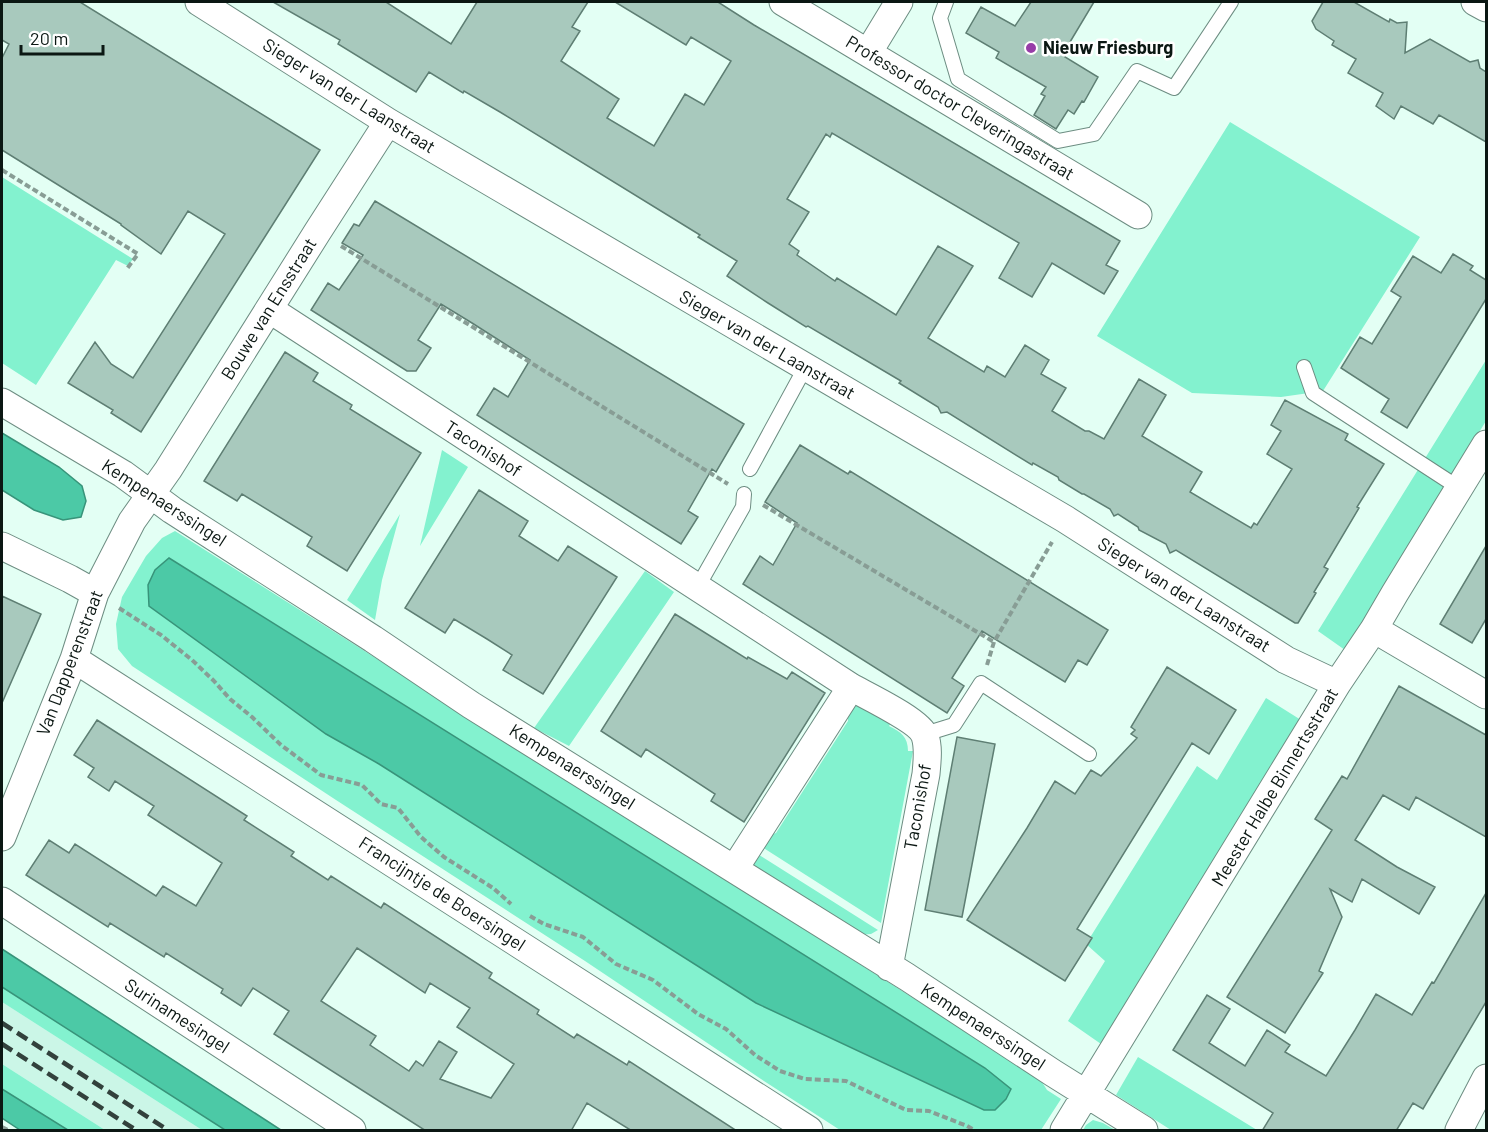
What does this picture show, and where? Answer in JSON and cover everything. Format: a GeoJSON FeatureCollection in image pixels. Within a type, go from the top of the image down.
{"type":"FeatureCollection","features":[{"type":"Feature","properties":{"kind":"street","name":"Sieger van der Laanstraat"},"geometry":{"type":"LineString","coordinates":[[199,2],[388,122],[1065,519],[1286,660],[1337,684]]}},
{"type":"Feature","properties":{"kind":"street","name":"Professor doctor Cleveringastraat"},"geometry":{"type":"LineString","coordinates":[[783,2],[1138,215]]}},
{"type":"Feature","properties":{"kind":"street"},"geometry":{"type":"LineString","coordinates":[[868,53],[899,2]]}},
{"type":"Feature","properties":{"kind":"street"},"geometry":{"type":"LineString","coordinates":[[1475,2],[1486,8]]}},
{"type":"Feature","properties":{"kind":"street","name":"Bouwe van Ensstraat"},"geometry":{"type":"LineString","coordinates":[[151,495],[388,122]]}},
{"type":"Feature","properties":{"kind":"street","name":"Taconishof"},"geometry":{"type":"LineString","coordinates":[[269,309],[851,687],[905,717],[925,734],[926,774],[889,967]]}},
{"type":"Feature","properties":{"kind":"street","name":"Kempenaerssingel"},"geometry":{"type":"LineString","coordinates":[[2,402],[123,474],[151,495],[471,705],[735,868],[1144,1131]]}},
{"type":"Feature","properties":{"kind":"street","name":"Meester Halbe Binnertsstraat"},"geometry":{"type":"LineString","coordinates":[[1064,1131],[1486,444]]}},
{"type":"Feature","properties":{"kind":"street","name":"Van Dapperenstraat"},"geometry":{"type":"LineString","coordinates":[[2,837],[75,659],[95,593],[132,521],[151,495]]}},
{"type":"Feature","properties":{"kind":"street"},"geometry":{"type":"LineString","coordinates":[[2,546],[95,593]]}},
{"type":"Feature","properties":{"kind":"street"},"geometry":{"type":"LineString","coordinates":[[1374,629],[1486,695]]}},
{"type":"Feature","properties":{"kind":"street","name":"Francijntje de Boersingel"},"geometry":{"type":"LineString","coordinates":[[75,659],[808,1131]]}},
{"type":"Feature","properties":{"kind":"street"},"geometry":{"type":"LineString","coordinates":[[735,868],[851,687]]}},
{"type":"Feature","properties":{"kind":"street","name":"Surinamesingel"},"geometry":{"type":"LineString","coordinates":[[2,900],[352,1131]]}},
{"type":"Feature","properties":{"kind":"street"},"geometry":{"type":"LineString","coordinates":[[1459,1131],[1486,1078]]}},
{"type":"Feature","properties":{"kind":"lane"},"geometry":{"type":"LineString","coordinates":[[946,2],[940,18],[958,79],[1058,141],[1094,134],[1137,71],[1174,88],[1231,2]]}},
{"type":"Feature","properties":{"kind":"lane"},"geometry":{"type":"LineString","coordinates":[[1304,367],[1312,393],[1460,488]]}},
{"type":"Feature","properties":{"kind":"lane"},"geometry":{"type":"LineString","coordinates":[[750,468],[805,368]]}},
{"type":"Feature","properties":{"kind":"lane"},"geometry":{"type":"LineString","coordinates":[[697,588],[743,507],[744,494]]}},
{"type":"Feature","properties":{"kind":"lane"},"geometry":{"type":"LineString","coordinates":[[925,734],[954,725],[981,683],[1089,754]]}},
{"type":"Feature","properties":{"kind":"path"},"geometry":{"type":"LineString","coordinates":[[2,170],[138,254],[126,270]]}},
{"type":"Feature","properties":{"kind":"path"},"geometry":{"type":"LineString","coordinates":[[318,231],[744,494],[994,642]]}},
{"type":"Feature","properties":{"kind":"path"},"geometry":{"type":"LineString","coordinates":[[981,683],[994,642],[1065,519]]}},
{"type":"Feature","properties":{"kind":"path"},"geometry":{"type":"LineString","coordinates":[[95,593],[169,641],[281,745],[314,771],[321,776],[363,785],[381,804],[398,808],[421,837],[444,856],[493,888],[513,906]]}},
{"type":"Feature","properties":{"kind":"path"},"geometry":{"type":"LineString","coordinates":[[523,912],[544,924],[583,937],[616,964],[654,980],[698,1014],[726,1029],[755,1055],[780,1071],[804,1079],[846,1081],[906,1110],[929,1111],[974,1131]]}},
{"type":"Feature","properties":{"kind":"path"},"geometry":{"type":"LineString","coordinates":[[2,1127],[8,1131]]}},
{"type":"Feature","properties":{"kind":"shaded area"},"geometry":{"type":"Polygon","coordinates":[[[1230,122],[1420,237],[1323,391],[1281,397],[1192,393],[1097,336],[1230,122]]]}},
{"type":"Feature","properties":{"kind":"shaded area"},"geometry":{"type":"Polygon","coordinates":[[[2,177],[133,259],[128,266],[116,260],[36,385],[2,363],[2,177]]]}},
{"type":"Feature","properties":{"kind":"shaded area"},"geometry":{"type":"Polygon","coordinates":[[[1486,360],[1486,421],[1345,650],[1318,631],[1486,360]]]}},
{"type":"Feature","properties":{"kind":"shaded area"},"geometry":{"type":"Polygon","coordinates":[[[2,433],[59,467],[82,486],[86,501],[81,517],[63,520],[34,510],[2,490],[2,433]]]}},
{"type":"Feature","properties":{"kind":"shaded area"},"geometry":{"type":"Polygon","coordinates":[[[442,450],[468,467],[420,546],[442,450]]]}},
{"type":"Feature","properties":{"kind":"shaded area"},"geometry":{"type":"Polygon","coordinates":[[[400,514],[382,580],[375,620],[347,600],[400,514]]]}},
{"type":"Feature","properties":{"kind":"shaded area"},"geometry":{"type":"Polygon","coordinates":[[[175,531],[1040,1079],[1047,1090],[1061,1099],[1041,1130],[840,1130],[132,666],[118,649],[116,624],[122,597],[146,556],[162,538],[175,531]],[[169,558],[155,570],[149,606],[326,734],[379,764],[756,1003],[984,1110],[1011,1089],[985,1068],[169,558]]]}},
{"type":"Feature","properties":{"kind":"shaded area"},"geometry":{"type":"Polygon","coordinates":[[[169,558],[985,1068],[1011,1089],[1006,1099],[995,1110],[984,1110],[756,1003],[379,764],[326,734],[149,606],[148,585],[155,570],[169,558]]]}},
{"type":"Feature","properties":{"kind":"shaded area"},"geometry":{"type":"Polygon","coordinates":[[[645,571],[674,592],[569,746],[534,728],[645,571]]]}},
{"type":"Feature","properties":{"kind":"shaded area"},"geometry":{"type":"Polygon","coordinates":[[[1266,698],[1301,720],[1101,1044],[1068,1021],[1105,961],[1086,944],[1197,766],[1217,780],[1266,698]]]}},
{"type":"Feature","properties":{"kind":"shaded area"},"geometry":{"type":"Polygon","coordinates":[[[852,702],[893,720],[889,726],[903,736],[907,742],[908,751],[913,751],[881,923],[759,845],[765,837],[776,833],[848,721],[848,706],[852,702]]]}},
{"type":"Feature","properties":{"kind":"shaded area"},"geometry":{"type":"Polygon","coordinates":[[[756,853],[878,930],[871,934],[858,935],[754,866],[753,859],[756,853]]]}},
{"type":"Feature","properties":{"kind":"shaded area"},"geometry":{"type":"Polygon","coordinates":[[[2,949],[281,1130],[225,1130],[2,987],[2,949]]]}},
{"type":"Feature","properties":{"kind":"shaded area"},"geometry":{"type":"Polygon","coordinates":[[[2,987],[225,1130],[202,1130],[2,1002],[2,987]]]}},
{"type":"Feature","properties":{"kind":"shaded area"},"geometry":{"type":"Polygon","coordinates":[[[2,1002],[202,1130],[105,1130],[2,1064],[2,1002]]]}},
{"type":"Feature","properties":{"kind":"shaded area"},"geometry":{"type":"Polygon","coordinates":[[[1138,1057],[1257,1130],[1171,1130],[1116,1095],[1138,1057]]]}},
{"type":"Feature","properties":{"kind":"shaded area"},"geometry":{"type":"Polygon","coordinates":[[[2,1064],[105,1130],[68,1130],[2,1089],[2,1064]]]}},
{"type":"Feature","properties":{"kind":"shaded area"},"geometry":{"type":"Polygon","coordinates":[[[2,1089],[68,1130],[20,1130],[2,1118],[2,1089]]]}},
{"type":"Feature","properties":{"kind":"shaded area"},"geometry":{"type":"Polygon","coordinates":[[[1093,1120],[1103,1123],[1115,1130],[1083,1130],[1093,1120]]]}},
{"type":"Feature","properties":{"kind":"building"},"geometry":{"type":"Polygon","coordinates":[[[2,2],[80,2],[320,150],[141,432],[111,413],[113,410],[68,383],[95,342],[111,364],[133,378],[225,234],[188,211],[161,254],[121,224],[2,150],[2,58],[9,44],[2,40],[2,2]]]}},
{"type":"Feature","properties":{"kind":"building"},"geometry":{"type":"Polygon","coordinates":[[[273,2],[386,2],[451,44],[477,2],[588,2],[572,27],[580,31],[561,61],[619,99],[607,118],[654,146],[685,94],[704,105],[731,61],[691,37],[686,45],[615,2],[718,2],[1120,241],[1106,265],[1118,271],[1104,294],[1052,263],[1032,297],[999,278],[1019,243],[832,133],[830,137],[826,134],[787,199],[809,212],[789,244],[799,251],[797,255],[835,281],[837,278],[896,315],[938,246],[973,266],[928,338],[984,372],[987,366],[1005,377],[1025,345],[1049,360],[1041,374],[1066,388],[1052,411],[1085,431],[1104,439],[1139,379],[1166,395],[1142,436],[1202,472],[1190,492],[1251,528],[1254,523],[1257,525],[1292,469],[1267,454],[1281,431],[1271,425],[1285,400],[1348,434],[1345,440],[1384,464],[1324,567],[1328,569],[1314,592],[1316,593],[1298,623],[1295,623],[1176,550],[1170,553],[1166,544],[1139,530],[1118,514],[1114,516],[1110,509],[1059,480],[1058,477],[1033,463],[1032,465],[947,412],[941,413],[938,407],[899,383],[901,381],[768,303],[727,276],[737,261],[698,237],[700,235],[500,112],[429,72],[416,92],[338,44],[340,40],[273,2]]]}},
{"type":"Feature","properties":{"kind":"building","name":"Nieuw Friesburg"},"geometry":{"type":"Polygon","coordinates":[[[1031,2],[1094,2],[1070,42],[1072,44],[1065,57],[1098,77],[1084,102],[1082,101],[1074,114],[1068,110],[1056,129],[1034,115],[1045,96],[1041,94],[1046,87],[996,58],[999,52],[966,33],[981,7],[1015,26],[1031,2]]]}},
{"type":"Feature","properties":{"kind":"building"},"geometry":{"type":"Polygon","coordinates":[[[1323,2],[1354,2],[1389,22],[1390,19],[1397,23],[1407,22],[1405,53],[1430,39],[1470,62],[1478,60],[1480,68],[1486,72],[1486,142],[1439,115],[1433,124],[1401,106],[1394,119],[1376,106],[1383,93],[1348,73],[1356,59],[1332,45],[1334,41],[1316,29],[1312,21],[1323,2]]]}},
{"type":"Feature","properties":{"kind":"building"},"geometry":{"type":"Polygon","coordinates":[[[375,201],[744,424],[716,472],[712,469],[688,511],[698,517],[681,544],[477,415],[494,388],[508,397],[530,360],[472,323],[441,304],[418,340],[431,348],[416,371],[407,371],[311,310],[328,283],[339,290],[363,255],[342,243],[354,224],[359,226],[375,201]]]}},
{"type":"Feature","properties":{"kind":"building"},"geometry":{"type":"Polygon","coordinates":[[[1453,254],[1473,266],[1470,270],[1486,280],[1486,299],[1407,428],[1381,412],[1389,399],[1341,368],[1360,337],[1372,344],[1401,297],[1391,291],[1413,256],[1441,273],[1453,254]]]}},
{"type":"Feature","properties":{"kind":"building"},"geometry":{"type":"Polygon","coordinates":[[[285,352],[318,373],[313,381],[352,405],[350,409],[421,453],[347,571],[307,546],[312,537],[242,494],[237,501],[204,481],[285,352]]]}},
{"type":"Feature","properties":{"kind":"building"},"geometry":{"type":"Polygon","coordinates":[[[800,445],[848,474],[850,471],[1108,630],[1087,665],[1078,660],[1065,682],[982,631],[952,678],[964,686],[947,713],[743,584],[760,556],[773,565],[797,523],[765,502],[800,445]]]}},
{"type":"Feature","properties":{"kind":"building"},"geometry":{"type":"Polygon","coordinates":[[[479,490],[528,521],[519,536],[558,561],[568,546],[617,577],[543,694],[503,670],[512,655],[487,639],[454,619],[445,633],[405,608],[479,490]]]}},
{"type":"Feature","properties":{"kind":"building"},"geometry":{"type":"Polygon","coordinates":[[[1486,546],[1486,619],[1472,643],[1440,624],[1486,546]]]}},
{"type":"Feature","properties":{"kind":"building"},"geometry":{"type":"Polygon","coordinates":[[[2,596],[41,614],[2,703],[2,596]]]}},
{"type":"Feature","properties":{"kind":"building"},"geometry":{"type":"Polygon","coordinates":[[[675,614],[747,659],[748,657],[787,679],[792,672],[825,693],[744,822],[711,801],[715,794],[646,749],[641,757],[601,731],[675,614]]]}},
{"type":"Feature","properties":{"kind":"building"},"geometry":{"type":"Polygon","coordinates":[[[1167,667],[1236,710],[1209,754],[1192,743],[1077,929],[1092,938],[1065,981],[967,920],[1055,781],[1075,794],[1091,770],[1101,776],[1137,738],[1131,734],[1135,730],[1131,727],[1167,667]]]}},
{"type":"Feature","properties":{"kind":"building"},"geometry":{"type":"Polygon","coordinates":[[[1399,686],[1486,735],[1486,837],[1416,797],[1409,810],[1383,795],[1355,840],[1397,867],[1435,887],[1419,914],[1362,879],[1352,902],[1330,889],[1342,917],[1319,971],[1323,973],[1285,1033],[1227,997],[1332,830],[1315,819],[1342,776],[1347,779],[1399,686]]]}},
{"type":"Feature","properties":{"kind":"building"},"geometry":{"type":"Polygon","coordinates":[[[97,720],[247,816],[244,820],[294,852],[291,856],[328,880],[331,876],[381,908],[384,903],[492,973],[489,978],[539,1010],[537,1014],[574,1038],[577,1034],[627,1065],[629,1061],[737,1131],[632,1131],[587,1103],[571,1131],[426,1131],[274,1034],[289,1011],[253,988],[241,1006],[221,993],[223,989],[166,953],[164,957],[110,923],[108,927],[26,875],[49,840],[69,853],[75,844],[156,896],[163,886],[196,906],[222,863],[148,815],[154,806],[115,781],[109,791],[88,777],[94,768],[74,755],[97,720]],[[357,948],[321,1001],[376,1036],[370,1045],[409,1071],[416,1061],[423,1066],[439,1041],[457,1052],[440,1079],[491,1098],[514,1064],[457,1027],[470,1008],[430,983],[425,993],[357,948]]]}},
{"type":"Feature","properties":{"kind":"building"},"geometry":{"type":"Polygon","coordinates":[[[957,737],[995,744],[962,917],[925,910],[957,737]]]}},
{"type":"Feature","properties":{"kind":"building"},"geometry":{"type":"Polygon","coordinates":[[[1486,893],[1486,1002],[1423,1109],[1413,1103],[1396,1131],[1262,1131],[1273,1113],[1173,1050],[1207,995],[1230,1009],[1209,1043],[1245,1066],[1267,1030],[1290,1045],[1285,1052],[1326,1076],[1376,994],[1412,1015],[1432,982],[1434,983],[1486,893]]]}},
{"type":"Feature","properties":{"kind":"railway"},"geometry":{"type":"LineString","coordinates":[[2,1023],[168,1130]]}},
{"type":"Feature","properties":{"kind":"railway"},"geometry":{"type":"LineString","coordinates":[[2,1044],[136,1130]]}},
{"type":"Feature","properties":{"kind":"place","name":"Nieuw Friesburg"},"geometry":{"type":"Point","coordinates":[1031,48]}}]}
